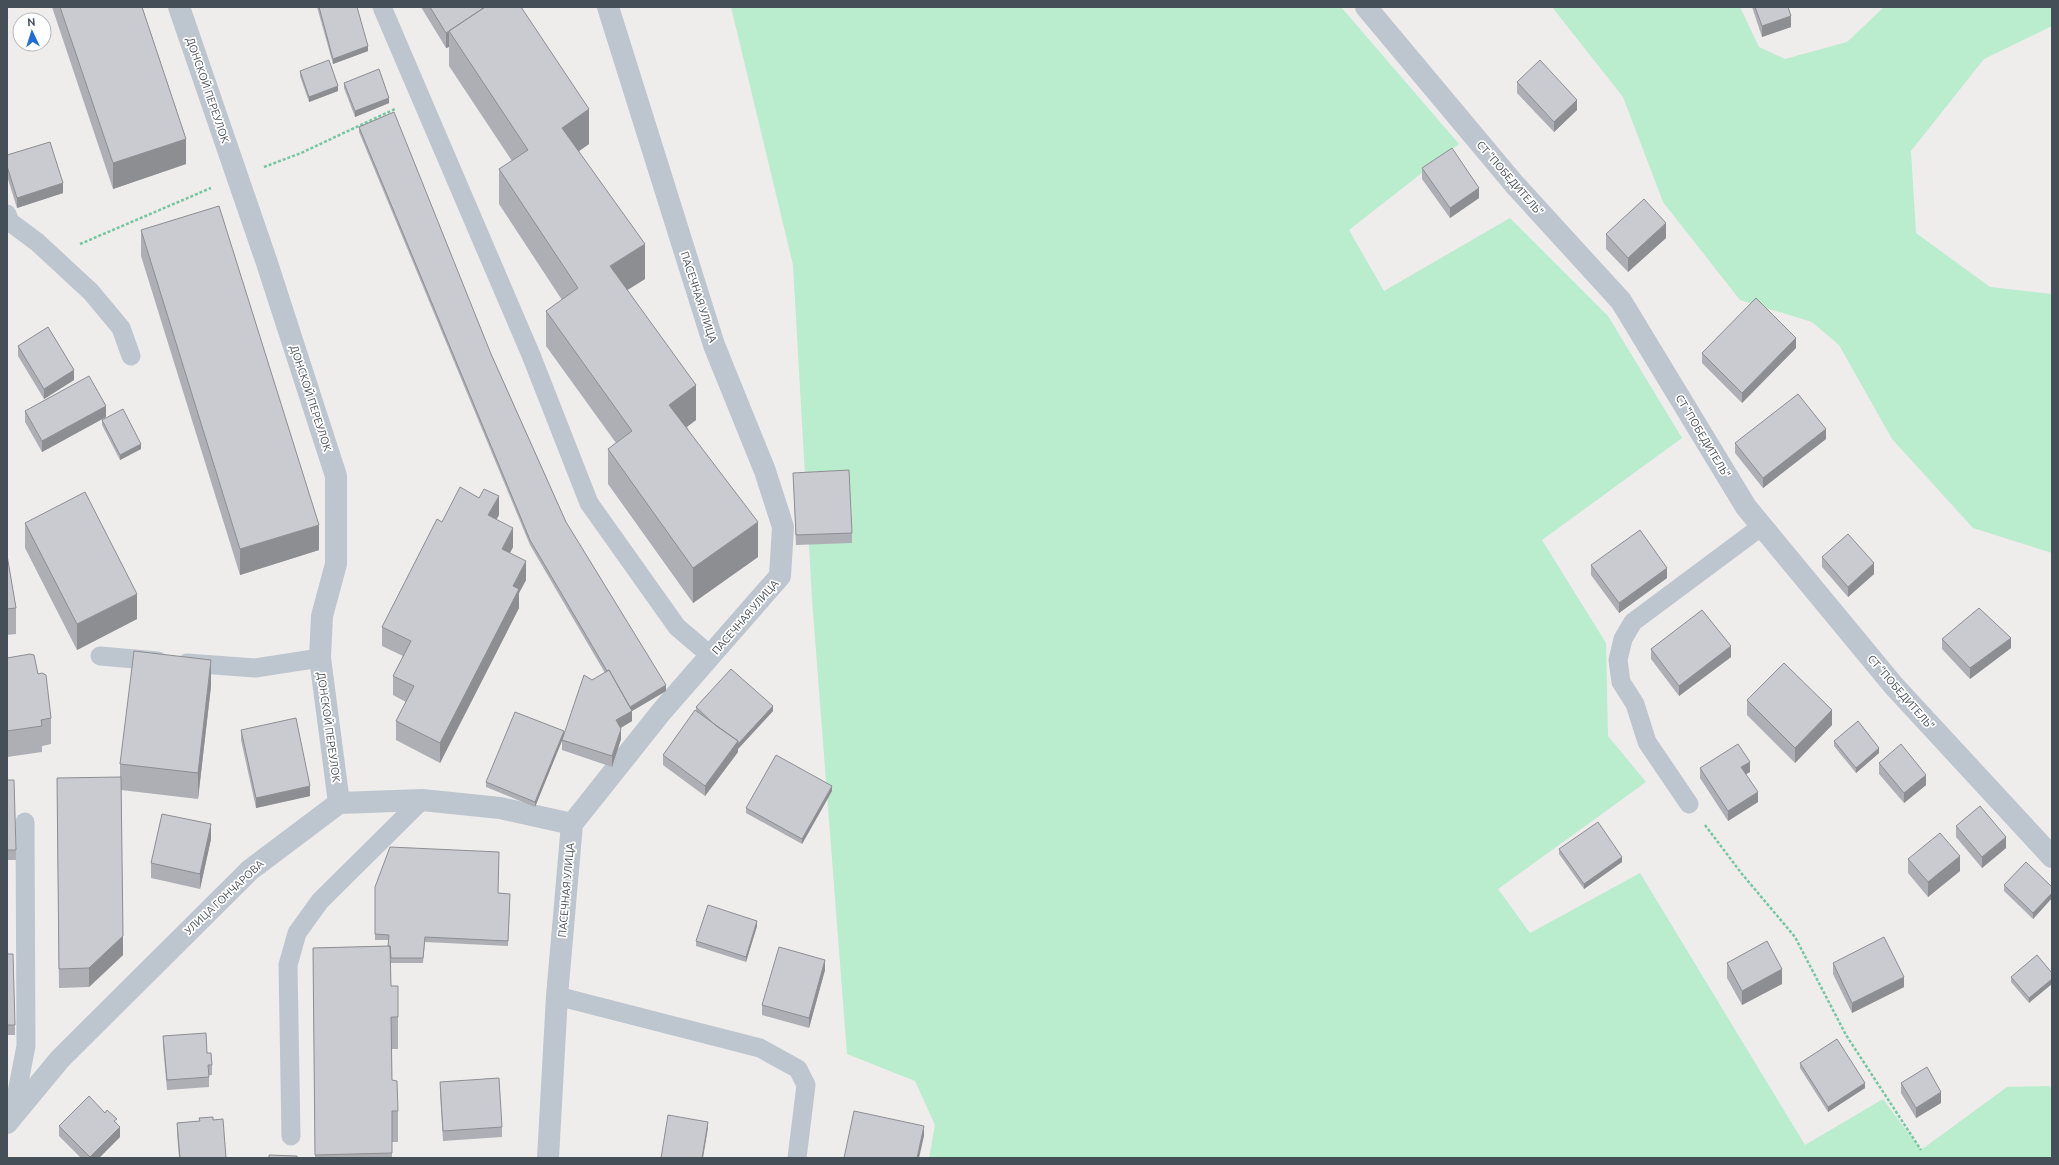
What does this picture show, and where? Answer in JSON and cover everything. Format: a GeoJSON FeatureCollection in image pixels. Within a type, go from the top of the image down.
{"type":"FeatureCollection","features":[{"type":"Feature","properties":{"kind":"street","name":"ДОНСКОЙ ПЕРЕУЛОК"},"geometry":{"type":"LineString","coordinates":[[180,7],[238,177],[336,476],[336,564],[322,616],[320,658],[339,802]]}},
{"type":"Feature","properties":{"kind":"street","name":"ПАСЕЧНАЯ УЛИЦА"},"geometry":{"type":"LineString","coordinates":[[548,1158],[556,996],[572,824],[662,711],[780,576],[783,527],[765,471],[714,345],[608,7]]}},
{"type":"Feature","properties":{"kind":"street","name":"СТ \"ПОБЕДИТЕЛЬ\""},"geometry":{"type":"LineString","coordinates":[[1366,7],[1515,185],[1621,301],[1746,507],[1894,686],[2052,857]]}},
{"type":"Feature","properties":{"kind":"street"},"geometry":{"type":"LineString","coordinates":[[339,802],[422,800],[500,808],[572,824]]}},
{"type":"Feature","properties":{"kind":"street","name":"УЛИЦА ГОНЧАРОВА"},"geometry":{"type":"LineString","coordinates":[[10,1120],[60,1059],[250,870],[339,802]]}},
{"type":"Feature","properties":{"kind":"lane"},"geometry":{"type":"LineString","coordinates":[[382,7],[532,356],[589,503],[677,627],[711,656]]}},
{"type":"Feature","properties":{"kind":"lane"},"geometry":{"type":"LineString","coordinates":[[7,214],[10,222],[37,242],[91,292],[121,328],[131,356]]}},
{"type":"Feature","properties":{"kind":"lane"},"geometry":{"type":"LineString","coordinates":[[1689,804],[1647,742],[1635,704],[1621,682],[1618,660],[1623,639],[1633,622],[1762,526]]}},
{"type":"Feature","properties":{"kind":"lane"},"geometry":{"type":"LineString","coordinates":[[100,656],[255,668],[320,658]]}},
{"type":"Feature","properties":{"kind":"lane"},"geometry":{"type":"LineString","coordinates":[[291,1136],[288,965],[297,933],[320,901],[422,800]]}},
{"type":"Feature","properties":{"kind":"lane"},"geometry":{"type":"LineString","coordinates":[[10,1120],[26,1046],[25,822]]}},
{"type":"Feature","properties":{"kind":"lane"},"geometry":{"type":"LineString","coordinates":[[556,996],[760,1048],[798,1069],[806,1085],[797,1158]]}},
{"type":"Feature","properties":{"kind":"path"},"geometry":{"type":"LineString","coordinates":[[52,256],[238,177],[301,153],[420,97]]}},
{"type":"Feature","properties":{"kind":"path"},"geometry":{"type":"LineString","coordinates":[[1689,804],[1742,874],[1795,937],[1846,1035],[1921,1150]]}},
{"type":"Feature","properties":{"kind":"green space"},"geometry":{"type":"Polygon","coordinates":[[[731,7],[1341,7],[1459,144],[1349,230],[1384,291],[1510,218],[1608,316],[1682,438],[1542,540],[1606,643],[1608,736],[1646,782],[1498,889],[1530,933],[1640,873],[1805,1145],[1883,1099],[1921,1150],[2007,1087],[2050,1086],[2052,1091],[2052,1158],[929,1158],[935,1125],[915,1081],[847,1054],[812,599],[793,265],[731,7]]]}},
{"type":"Feature","properties":{"kind":"green space"},"geometry":{"type":"Polygon","coordinates":[[[1552,7],[1740,7],[1759,47],[1785,59],[1847,42],[1884,7],[2052,7],[2052,26],[1984,59],[1911,151],[1916,233],[1990,287],[2052,294],[2052,553],[1973,528],[1892,439],[1839,345],[1812,322],[1740,300],[1663,202],[1623,97],[1552,7]]]}},
{"type":"Feature","properties":{"kind":"building"},"geometry":{"type":"Polygon","coordinates":[[[60,7],[142,7],[186,139],[113,163],[60,7]]]}},
{"type":"Feature","properties":{"kind":"building"},"geometry":{"type":"Polygon","coordinates":[[[319,7],[357,7],[368,46],[333,59],[319,7]]]}},
{"type":"Feature","properties":{"kind":"building"},"geometry":{"type":"Polygon","coordinates":[[[430,7],[485,7],[446,33],[430,7]]]}},
{"type":"Feature","properties":{"kind":"building"},"geometry":{"type":"Polygon","coordinates":[[[485,7],[521,7],[589,109],[562,128],[645,244],[610,266],[696,385],[669,405],[758,522],[693,568],[608,449],[632,431],[546,311],[578,288],[499,169],[528,150],[449,31],[485,7]]]}},
{"type":"Feature","properties":{"kind":"building"},"geometry":{"type":"Polygon","coordinates":[[[1755,7],[1788,7],[1791,16],[1762,26],[1755,7]]]}},
{"type":"Feature","properties":{"kind":"building"},"geometry":{"type":"Polygon","coordinates":[[[329,60],[338,86],[309,97],[300,71],[329,60]]]}},
{"type":"Feature","properties":{"kind":"building"},"geometry":{"type":"Polygon","coordinates":[[[1540,60],[1577,100],[1554,122],[1517,82],[1540,60]]]}},
{"type":"Feature","properties":{"kind":"building"},"geometry":{"type":"Polygon","coordinates":[[[379,69],[389,98],[355,111],[344,83],[379,69]]]}},
{"type":"Feature","properties":{"kind":"building"},"geometry":{"type":"Polygon","coordinates":[[[394,112],[491,354],[566,522],[666,685],[630,707],[609,670],[607,671],[530,540],[359,127],[394,112]]]}},
{"type":"Feature","properties":{"kind":"building"},"geometry":{"type":"Polygon","coordinates":[[[50,142],[63,183],[17,198],[7,166],[7,155],[50,142]]]}},
{"type":"Feature","properties":{"kind":"building"},"geometry":{"type":"Polygon","coordinates":[[[1452,148],[1479,188],[1450,208],[1422,168],[1452,148]]]}},
{"type":"Feature","properties":{"kind":"building"},"geometry":{"type":"Polygon","coordinates":[[[1644,199],[1666,223],[1628,258],[1606,234],[1644,199]]]}},
{"type":"Feature","properties":{"kind":"building"},"geometry":{"type":"Polygon","coordinates":[[[219,206],[319,525],[240,549],[141,230],[219,206]]]}},
{"type":"Feature","properties":{"kind":"building"},"geometry":{"type":"Polygon","coordinates":[[[1756,298],[1796,338],[1742,393],[1702,353],[1756,298]]]}},
{"type":"Feature","properties":{"kind":"building"},"geometry":{"type":"Polygon","coordinates":[[[48,327],[74,370],[44,389],[18,346],[48,327]]]}},
{"type":"Feature","properties":{"kind":"building"},"geometry":{"type":"Polygon","coordinates":[[[89,376],[106,406],[42,441],[25,411],[89,376]]]}},
{"type":"Feature","properties":{"kind":"building"},"geometry":{"type":"Polygon","coordinates":[[[1798,394],[1826,429],[1763,478],[1735,443],[1798,394]]]}},
{"type":"Feature","properties":{"kind":"building"},"geometry":{"type":"Polygon","coordinates":[[[123,409],[141,444],[120,455],[102,420],[123,409]]]}},
{"type":"Feature","properties":{"kind":"building"},"geometry":{"type":"Polygon","coordinates":[[[849,470],[852,533],[796,535],[793,473],[849,470]]]}},
{"type":"Feature","properties":{"kind":"building"},"geometry":{"type":"Polygon","coordinates":[[[460,487],[479,498],[484,489],[499,496],[488,515],[513,528],[502,549],[526,561],[513,586],[519,589],[440,743],[396,721],[414,686],[393,676],[411,641],[382,627],[437,519],[442,522],[460,487]]]}},
{"type":"Feature","properties":{"kind":"building"},"geometry":{"type":"Polygon","coordinates":[[[85,492],[137,594],[77,624],[25,523],[85,492]]]}},
{"type":"Feature","properties":{"kind":"building"},"geometry":{"type":"Polygon","coordinates":[[[1640,530],[1667,568],[1619,603],[1591,565],[1640,530]]]}},
{"type":"Feature","properties":{"kind":"building"},"geometry":{"type":"Polygon","coordinates":[[[1848,534],[1874,563],[1848,587],[1822,557],[1848,534]]]}},
{"type":"Feature","properties":{"kind":"building"},"geometry":{"type":"Polygon","coordinates":[[[7,555],[16,608],[7,609],[7,555]]]}},
{"type":"Feature","properties":{"kind":"building"},"geometry":{"type":"Polygon","coordinates":[[[1979,608],[2011,638],[1970,668],[1942,639],[1979,608]]]}},
{"type":"Feature","properties":{"kind":"building"},"geometry":{"type":"Polygon","coordinates":[[[1702,610],[1731,646],[1679,686],[1651,649],[1702,610]]]}},
{"type":"Feature","properties":{"kind":"building"},"geometry":{"type":"Polygon","coordinates":[[[134,651],[211,660],[198,773],[120,764],[134,651]]]}},
{"type":"Feature","properties":{"kind":"building"},"geometry":{"type":"Polygon","coordinates":[[[30,654],[34,655],[38,674],[42,673],[46,675],[51,718],[41,720],[42,726],[7,731],[7,658],[30,654]]]}},
{"type":"Feature","properties":{"kind":"building"},"geometry":{"type":"Polygon","coordinates":[[[1784,663],[1832,710],[1795,748],[1747,700],[1784,663]]]}},
{"type":"Feature","properties":{"kind":"building"},"geometry":{"type":"Polygon","coordinates":[[[731,669],[773,706],[738,744],[738,741],[715,725],[696,707],[731,669]]]}},
{"type":"Feature","properties":{"kind":"building"},"geometry":{"type":"Polygon","coordinates":[[[609,670],[632,711],[616,720],[621,729],[612,756],[562,740],[584,675],[592,680],[609,670]]]}},
{"type":"Feature","properties":{"kind":"building"},"geometry":{"type":"Polygon","coordinates":[[[695,710],[738,741],[705,786],[663,755],[695,710]]]}},
{"type":"Feature","properties":{"kind":"building"},"geometry":{"type":"Polygon","coordinates":[[[515,712],[564,731],[535,802],[486,782],[515,712]]]}},
{"type":"Feature","properties":{"kind":"building"},"geometry":{"type":"Polygon","coordinates":[[[296,718],[310,786],[256,798],[241,730],[296,718]]]}},
{"type":"Feature","properties":{"kind":"building"},"geometry":{"type":"Polygon","coordinates":[[[1858,721],[1879,748],[1856,768],[1834,741],[1858,721]]]}},
{"type":"Feature","properties":{"kind":"building"},"geometry":{"type":"Polygon","coordinates":[[[1738,744],[1750,762],[1741,767],[1758,792],[1728,811],[1700,768],[1738,744]]]}},
{"type":"Feature","properties":{"kind":"building"},"geometry":{"type":"Polygon","coordinates":[[[1901,744],[1926,775],[1904,793],[1879,763],[1901,744]]]}},
{"type":"Feature","properties":{"kind":"building"},"geometry":{"type":"Polygon","coordinates":[[[776,755],[832,786],[802,839],[746,808],[776,755]]]}},
{"type":"Feature","properties":{"kind":"building"},"geometry":{"type":"Polygon","coordinates":[[[121,777],[123,936],[89,968],[59,969],[57,778],[121,777]]]}},
{"type":"Feature","properties":{"kind":"building"},"geometry":{"type":"Polygon","coordinates":[[[7,780],[14,780],[16,850],[7,850],[7,780]]]}},
{"type":"Feature","properties":{"kind":"building"},"geometry":{"type":"Polygon","coordinates":[[[1980,806],[2006,837],[1982,857],[1956,826],[1980,806]]]}},
{"type":"Feature","properties":{"kind":"building"},"geometry":{"type":"Polygon","coordinates":[[[162,814],[211,824],[200,874],[151,863],[162,814]]]}},
{"type":"Feature","properties":{"kind":"building"},"geometry":{"type":"Polygon","coordinates":[[[1598,822],[1622,857],[1584,884],[1559,849],[1598,822]]]}},
{"type":"Feature","properties":{"kind":"building"},"geometry":{"type":"Polygon","coordinates":[[[1940,833],[1960,856],[1928,882],[1908,859],[1940,833]]]}},
{"type":"Feature","properties":{"kind":"building"},"geometry":{"type":"Polygon","coordinates":[[[390,847],[499,852],[498,893],[510,894],[508,941],[425,937],[423,958],[391,958],[390,946],[388,946],[389,935],[375,934],[375,887],[390,847]]]}},
{"type":"Feature","properties":{"kind":"building"},"geometry":{"type":"Polygon","coordinates":[[[2026,862],[2052,887],[2052,893],[2033,913],[2004,885],[2026,862]]]}},
{"type":"Feature","properties":{"kind":"building"},"geometry":{"type":"Polygon","coordinates":[[[708,905],[757,921],[746,957],[696,941],[708,905]]]}},
{"type":"Feature","properties":{"kind":"building"},"geometry":{"type":"Polygon","coordinates":[[[1884,937],[1904,977],[1852,1003],[1833,963],[1884,937]]]}},
{"type":"Feature","properties":{"kind":"building"},"geometry":{"type":"Polygon","coordinates":[[[1767,941],[1782,969],[1742,991],[1727,963],[1767,941]]]}},
{"type":"Feature","properties":{"kind":"building"},"geometry":{"type":"Polygon","coordinates":[[[390,946],[391,986],[398,986],[398,1017],[391,1017],[392,1080],[397,1081],[398,1111],[392,1111],[392,1153],[315,1155],[313,948],[390,946]]]}},
{"type":"Feature","properties":{"kind":"building"},"geometry":{"type":"Polygon","coordinates":[[[779,947],[825,960],[809,1018],[762,1005],[779,947]]]}},
{"type":"Feature","properties":{"kind":"building"},"geometry":{"type":"Polygon","coordinates":[[[7,954],[13,954],[15,1025],[7,1025],[7,954]]]}},
{"type":"Feature","properties":{"kind":"building"},"geometry":{"type":"Polygon","coordinates":[[[2037,955],[2052,973],[2052,979],[2029,998],[2011,977],[2037,955]]]}},
{"type":"Feature","properties":{"kind":"building"},"geometry":{"type":"Polygon","coordinates":[[[206,1033],[207,1053],[211,1053],[212,1065],[208,1065],[209,1077],[167,1080],[163,1036],[206,1033]]]}},
{"type":"Feature","properties":{"kind":"building"},"geometry":{"type":"Polygon","coordinates":[[[1837,1039],[1865,1083],[1828,1107],[1800,1063],[1837,1039]]]}},
{"type":"Feature","properties":{"kind":"building"},"geometry":{"type":"Polygon","coordinates":[[[1927,1067],[1941,1092],[1916,1108],[1901,1083],[1927,1067]]]}},
{"type":"Feature","properties":{"kind":"building"},"geometry":{"type":"Polygon","coordinates":[[[499,1078],[502,1127],[443,1131],[440,1082],[499,1078]]]}},
{"type":"Feature","properties":{"kind":"building"},"geometry":{"type":"Polygon","coordinates":[[[89,1096],[105,1113],[107,1110],[117,1119],[114,1121],[120,1127],[90,1157],[59,1126],[89,1096]]]}},
{"type":"Feature","properties":{"kind":"building"},"geometry":{"type":"Polygon","coordinates":[[[854,1111],[924,1126],[917,1158],[844,1158],[854,1111]]]}},
{"type":"Feature","properties":{"kind":"building"},"geometry":{"type":"Polygon","coordinates":[[[668,1115],[708,1122],[702,1158],[661,1158],[668,1115]]]}},
{"type":"Feature","properties":{"kind":"building"},"geometry":{"type":"Polygon","coordinates":[[[213,1117],[213,1120],[223,1119],[226,1158],[180,1158],[177,1123],[200,1121],[199,1118],[213,1117]]]}},
{"type":"Feature","properties":{"kind":"building"},"geometry":{"type":"Polygon","coordinates":[[[269,1155],[297,1156],[297,1158],[269,1158],[269,1155]]]}}]}
